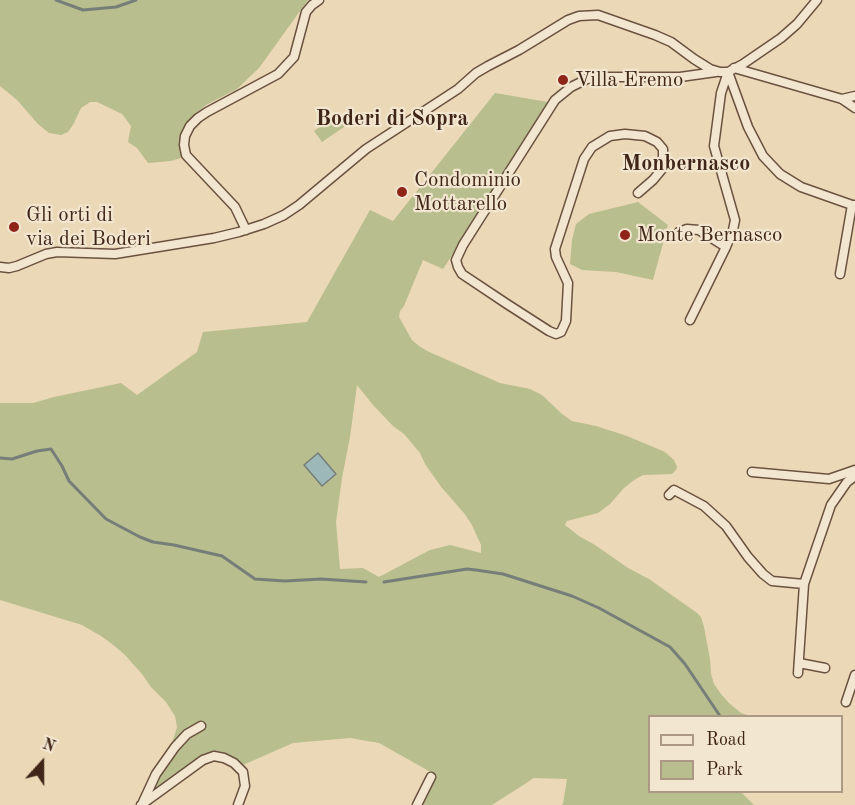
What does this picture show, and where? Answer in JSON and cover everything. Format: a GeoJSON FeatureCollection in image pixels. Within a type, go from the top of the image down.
{"type":"FeatureCollection","features":[{"type":"Feature","properties":{"kind":"street"},"geometry":{"type":"LineString","coordinates":[[246,230],[236,207],[186,156],[185,136],[190,126],[207,112],[279,74],[294,57],[306,12],[319,0]]}},
{"type":"Feature","properties":{"kind":"street"},"geometry":{"type":"LineString","coordinates":[[638,193],[663,168],[663,149],[657,142],[645,136],[625,134],[610,136],[592,147],[584,159],[555,249],[556,257],[568,283],[566,321],[561,332],[556,334],[549,331],[462,274],[458,267],[456,260],[463,245],[555,100],[571,87],[587,79],[606,77],[680,78],[727,71],[782,38],[817,0]]}},
{"type":"Feature","properties":{"kind":"street"},"geometry":{"type":"LineString","coordinates":[[0,267],[17,266],[57,252],[115,254],[214,238],[264,224],[284,215],[366,149],[458,89],[488,66],[579,16],[598,15],[655,35],[671,42],[705,66],[842,99],[855,108]]}},
{"type":"Feature","properties":{"kind":"street"},"geometry":{"type":"LineString","coordinates":[[727,71],[748,127],[763,156],[780,174],[801,187],[854,205],[840,274]]}},
{"type":"Feature","properties":{"kind":"street"},"geometry":{"type":"LineString","coordinates":[[690,320],[726,247],[735,220],[714,146],[721,93],[727,71]]}},
{"type":"Feature","properties":{"kind":"street"},"geometry":{"type":"LineString","coordinates":[[842,99],[855,96]]}},
{"type":"Feature","properties":{"kind":"street"},"geometry":{"type":"LineString","coordinates":[[679,232],[687,228],[699,230],[726,247]]}},
{"type":"Feature","properties":{"kind":"street"},"geometry":{"type":"LineString","coordinates":[[752,472],[829,479],[855,470]]}},
{"type":"Feature","properties":{"kind":"street"},"geometry":{"type":"LineString","coordinates":[[798,674],[804,584],[831,505],[855,476]]}},
{"type":"Feature","properties":{"kind":"street"},"geometry":{"type":"LineString","coordinates":[[669,495],[674,490],[704,506],[726,526],[748,557],[772,581],[804,584]]}},
{"type":"Feature","properties":{"kind":"street"},"geometry":{"type":"LineString","coordinates":[[799,663],[825,668]]}},
{"type":"Feature","properties":{"kind":"street"},"geometry":{"type":"LineString","coordinates":[[846,702],[855,675]]}},
{"type":"Feature","properties":{"kind":"street"},"geometry":{"type":"LineString","coordinates":[[141,805],[156,774],[175,747],[187,734],[201,726]]}},
{"type":"Feature","properties":{"kind":"street"},"geometry":{"type":"LineString","coordinates":[[141,805],[203,760],[214,756],[234,763],[243,772],[245,786],[238,805]]}},
{"type":"Feature","properties":{"kind":"street"},"geometry":{"type":"LineString","coordinates":[[417,805],[431,777]]}},
{"type":"Feature","properties":{"kind":"green space"},"geometry":{"type":"Polygon","coordinates":[[[0,0],[308,0],[259,68],[237,89],[197,112],[186,126],[184,157],[171,161],[148,163],[137,148],[128,142],[131,126],[122,114],[97,102],[90,102],[81,108],[68,132],[61,135],[49,133],[0,86],[0,0]]]}},
{"type":"Feature","properties":{"kind":"green space"},"geometry":{"type":"Polygon","coordinates":[[[495,93],[554,103],[443,269],[423,260],[399,317],[412,340],[427,351],[500,383],[530,389],[542,395],[572,421],[627,436],[665,452],[674,460],[677,467],[672,474],[643,475],[624,488],[610,504],[598,513],[567,521],[565,525],[628,568],[649,579],[701,617],[714,684],[729,703],[747,715],[648,715],[648,793],[742,793],[754,805],[561,805],[567,779],[534,778],[492,805],[422,805],[436,775],[379,743],[350,738],[293,743],[243,765],[224,754],[214,752],[199,757],[157,788],[154,786],[177,727],[175,716],[166,702],[124,654],[101,636],[82,625],[0,600],[0,403],[33,403],[121,383],[137,395],[197,352],[203,332],[307,322],[370,210],[393,221],[495,93]],[[357,385],[336,522],[340,569],[363,568],[379,577],[430,550],[450,545],[481,553],[481,545],[464,513],[442,488],[420,453],[404,434],[393,426],[357,385]]]}},
{"type":"Feature","properties":{"kind":"green space"},"geometry":{"type":"Polygon","coordinates":[[[338,114],[347,125],[322,142],[314,131],[338,114]]]}},
{"type":"Feature","properties":{"kind":"green space"},"geometry":{"type":"Polygon","coordinates":[[[638,202],[668,225],[653,280],[616,272],[582,270],[570,264],[576,224],[589,214],[638,202]]]}},
{"type":"Feature","properties":{"kind":"water"},"geometry":{"type":"Polygon","coordinates":[[[318,453],[336,474],[322,486],[304,465],[318,453]]]}},
{"type":"Feature","properties":{"kind":"waterway"},"geometry":{"type":"LineString","coordinates":[[56,0],[83,10],[116,7],[136,0]]}},
{"type":"Feature","properties":{"kind":"waterway"},"geometry":{"type":"LineString","coordinates":[[0,458],[12,459],[51,449],[69,481],[106,519],[153,542],[222,556],[255,579],[366,582]]}},
{"type":"Feature","properties":{"kind":"waterway"},"geometry":{"type":"LineString","coordinates":[[384,582],[467,569],[503,574],[572,596],[599,608],[670,647],[685,664],[719,715]]}},
{"type":"Feature","properties":{"kind":"place","name":"Villa Eremo"},"geometry":{"type":"Point","coordinates":[563,80]}},
{"type":"Feature","properties":{"kind":"place","name":"Condominio Mottarello"},"geometry":{"type":"Point","coordinates":[402,192]}},
{"type":"Feature","properties":{"kind":"place","name":"Gli orti di via dei Boderi"},"geometry":{"type":"Point","coordinates":[14,227]}},
{"type":"Feature","properties":{"kind":"place","name":"Monte Bernasco"},"geometry":{"type":"Point","coordinates":[625,235]}},
{"type":"Feature","properties":{"kind":"district","name":"Boderi di Sopra"},"geometry":{"type":"Point","coordinates":[392,119]}},
{"type":"Feature","properties":{"kind":"district","name":"Monbernasco"},"geometry":{"type":"Point","coordinates":[686,164]}}]}
